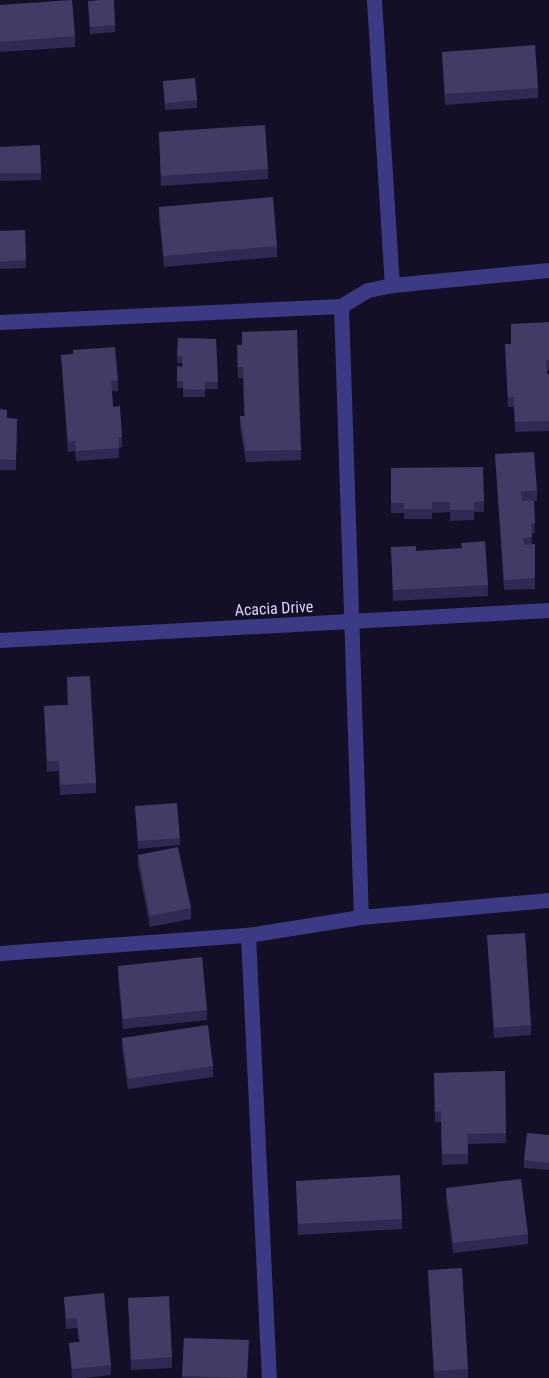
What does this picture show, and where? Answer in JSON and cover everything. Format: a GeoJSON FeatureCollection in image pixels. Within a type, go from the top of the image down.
{"type":"FeatureCollection","features":[{"type":"Feature","properties":{"kind":"street"},"geometry":{"type":"LineString","coordinates":[[374,0],[392,285]]}},
{"type":"Feature","properties":{"kind":"street"},"geometry":{"type":"LineString","coordinates":[[0,322],[341,306],[368,290],[392,285],[549,270]]}},
{"type":"Feature","properties":{"kind":"street"},"geometry":{"type":"LineString","coordinates":[[341,306],[361,916]]}},
{"type":"Feature","properties":{"kind":"street","name":"Acacia Drive"},"geometry":{"type":"LineString","coordinates":[[0,640],[350,623],[549,610]]}},
{"type":"Feature","properties":{"kind":"street"},"geometry":{"type":"LineString","coordinates":[[0,953],[248,935],[361,916],[549,900]]}},
{"type":"Feature","properties":{"kind":"street"},"geometry":{"type":"LineString","coordinates":[[248,935],[269,1378]]}},
{"type":"Feature","properties":{"kind":"building"},"geometry":{"type":"Polygon","coordinates":[[[72,0],[75,36],[0,42],[0,5],[72,0]]]}},
{"type":"Feature","properties":{"kind":"building"},"geometry":{"type":"Polygon","coordinates":[[[114,0],[115,25],[90,27],[88,1],[114,0]]]}},
{"type":"Feature","properties":{"kind":"building"},"geometry":{"type":"Polygon","coordinates":[[[535,45],[538,88],[445,94],[442,52],[535,45]]]}},
{"type":"Feature","properties":{"kind":"building"},"geometry":{"type":"Polygon","coordinates":[[[195,78],[197,100],[165,103],[163,81],[195,78]]]}},
{"type":"Feature","properties":{"kind":"building"},"geometry":{"type":"Polygon","coordinates":[[[265,125],[268,169],[161,176],[159,132],[265,125]]]}},
{"type":"Feature","properties":{"kind":"building"},"geometry":{"type":"Polygon","coordinates":[[[40,145],[41,173],[0,173],[0,147],[40,145]]]}},
{"type":"Feature","properties":{"kind":"building"},"geometry":{"type":"Polygon","coordinates":[[[273,197],[277,246],[164,256],[159,207],[273,197]]]}},
{"type":"Feature","properties":{"kind":"building"},"geometry":{"type":"Polygon","coordinates":[[[25,230],[26,260],[0,262],[0,231],[25,230]]]}},
{"type":"Feature","properties":{"kind":"building"},"geometry":{"type":"Polygon","coordinates":[[[549,322],[549,360],[546,360],[547,374],[549,374],[549,421],[515,422],[514,397],[508,397],[505,344],[511,344],[511,324],[549,322]]]}},
{"type":"Feature","properties":{"kind":"building"},"geometry":{"type":"Polygon","coordinates":[[[297,330],[301,450],[246,451],[240,416],[245,416],[243,367],[238,367],[237,345],[242,345],[242,332],[297,330]]]}},
{"type":"Feature","properties":{"kind":"building"},"geometry":{"type":"Polygon","coordinates":[[[178,338],[216,339],[218,382],[205,382],[205,390],[183,389],[183,381],[177,381],[177,366],[182,367],[183,356],[177,356],[178,338]]]}},
{"type":"Feature","properties":{"kind":"building"},"geometry":{"type":"Polygon","coordinates":[[[115,347],[118,380],[111,381],[113,407],[120,406],[122,437],[118,437],[119,448],[76,451],[75,441],[68,442],[61,355],[73,354],[73,350],[115,347]]]}},
{"type":"Feature","properties":{"kind":"building"},"geometry":{"type":"Polygon","coordinates":[[[0,409],[7,410],[7,418],[17,419],[16,460],[0,459],[0,409]]]}},
{"type":"Feature","properties":{"kind":"building"},"geometry":{"type":"Polygon","coordinates":[[[534,452],[537,490],[521,492],[522,501],[534,501],[535,523],[531,523],[532,537],[523,538],[524,545],[535,544],[535,578],[504,580],[495,454],[534,452]]]}},
{"type":"Feature","properties":{"kind":"building"},"geometry":{"type":"Polygon","coordinates":[[[483,467],[484,501],[474,502],[474,510],[450,510],[450,502],[432,502],[432,509],[404,509],[404,503],[391,503],[391,468],[483,467]]]}},
{"type":"Feature","properties":{"kind":"building"},"geometry":{"type":"Polygon","coordinates":[[[485,541],[488,585],[393,590],[391,547],[416,546],[416,551],[462,548],[461,543],[485,541]]]}},
{"type":"Feature","properties":{"kind":"building"},"geometry":{"type":"Polygon","coordinates":[[[90,676],[96,783],[60,785],[59,761],[47,761],[44,706],[68,705],[67,677],[90,676]]]}},
{"type":"Feature","properties":{"kind":"building"},"geometry":{"type":"Polygon","coordinates":[[[177,803],[180,838],[138,841],[135,806],[177,803]]]}},
{"type":"Feature","properties":{"kind":"building"},"geometry":{"type":"Polygon","coordinates":[[[178,847],[191,908],[150,916],[138,855],[178,847]]]}},
{"type":"Feature","properties":{"kind":"building"},"geometry":{"type":"Polygon","coordinates":[[[525,933],[531,1025],[494,1028],[487,935],[525,933]]]}},
{"type":"Feature","properties":{"kind":"building"},"geometry":{"type":"Polygon","coordinates":[[[202,957],[207,1010],[123,1019],[118,966],[202,957]]]}},
{"type":"Feature","properties":{"kind":"building"},"geometry":{"type":"Polygon","coordinates":[[[208,1025],[213,1066],[128,1079],[122,1038],[208,1025]]]}},
{"type":"Feature","properties":{"kind":"building"},"geometry":{"type":"Polygon","coordinates":[[[505,1071],[506,1133],[467,1134],[468,1154],[442,1154],[441,1111],[435,1112],[434,1073],[505,1071]]]}},
{"type":"Feature","properties":{"kind":"building"},"geometry":{"type":"Polygon","coordinates":[[[527,1133],[549,1135],[549,1163],[524,1160],[527,1133]]]}},
{"type":"Feature","properties":{"kind":"building"},"geometry":{"type":"Polygon","coordinates":[[[400,1175],[402,1219],[298,1224],[296,1181],[400,1175]]]}},
{"type":"Feature","properties":{"kind":"building"},"geometry":{"type":"Polygon","coordinates":[[[521,1179],[528,1234],[453,1243],[446,1188],[521,1179]]]}},
{"type":"Feature","properties":{"kind":"building"},"geometry":{"type":"Polygon","coordinates":[[[462,1268],[468,1369],[434,1371],[428,1270],[462,1268]]]}},
{"type":"Feature","properties":{"kind":"building"},"geometry":{"type":"Polygon","coordinates":[[[104,1293],[111,1365],[72,1369],[69,1343],[80,1342],[77,1318],[66,1319],[64,1297],[104,1293]]]}},
{"type":"Feature","properties":{"kind":"building"},"geometry":{"type":"Polygon","coordinates":[[[169,1296],[172,1357],[131,1360],[128,1298],[169,1296]]]}},
{"type":"Feature","properties":{"kind":"building"},"geometry":{"type":"Polygon","coordinates":[[[184,1338],[249,1340],[247,1378],[182,1376],[184,1338]]]}}]}
